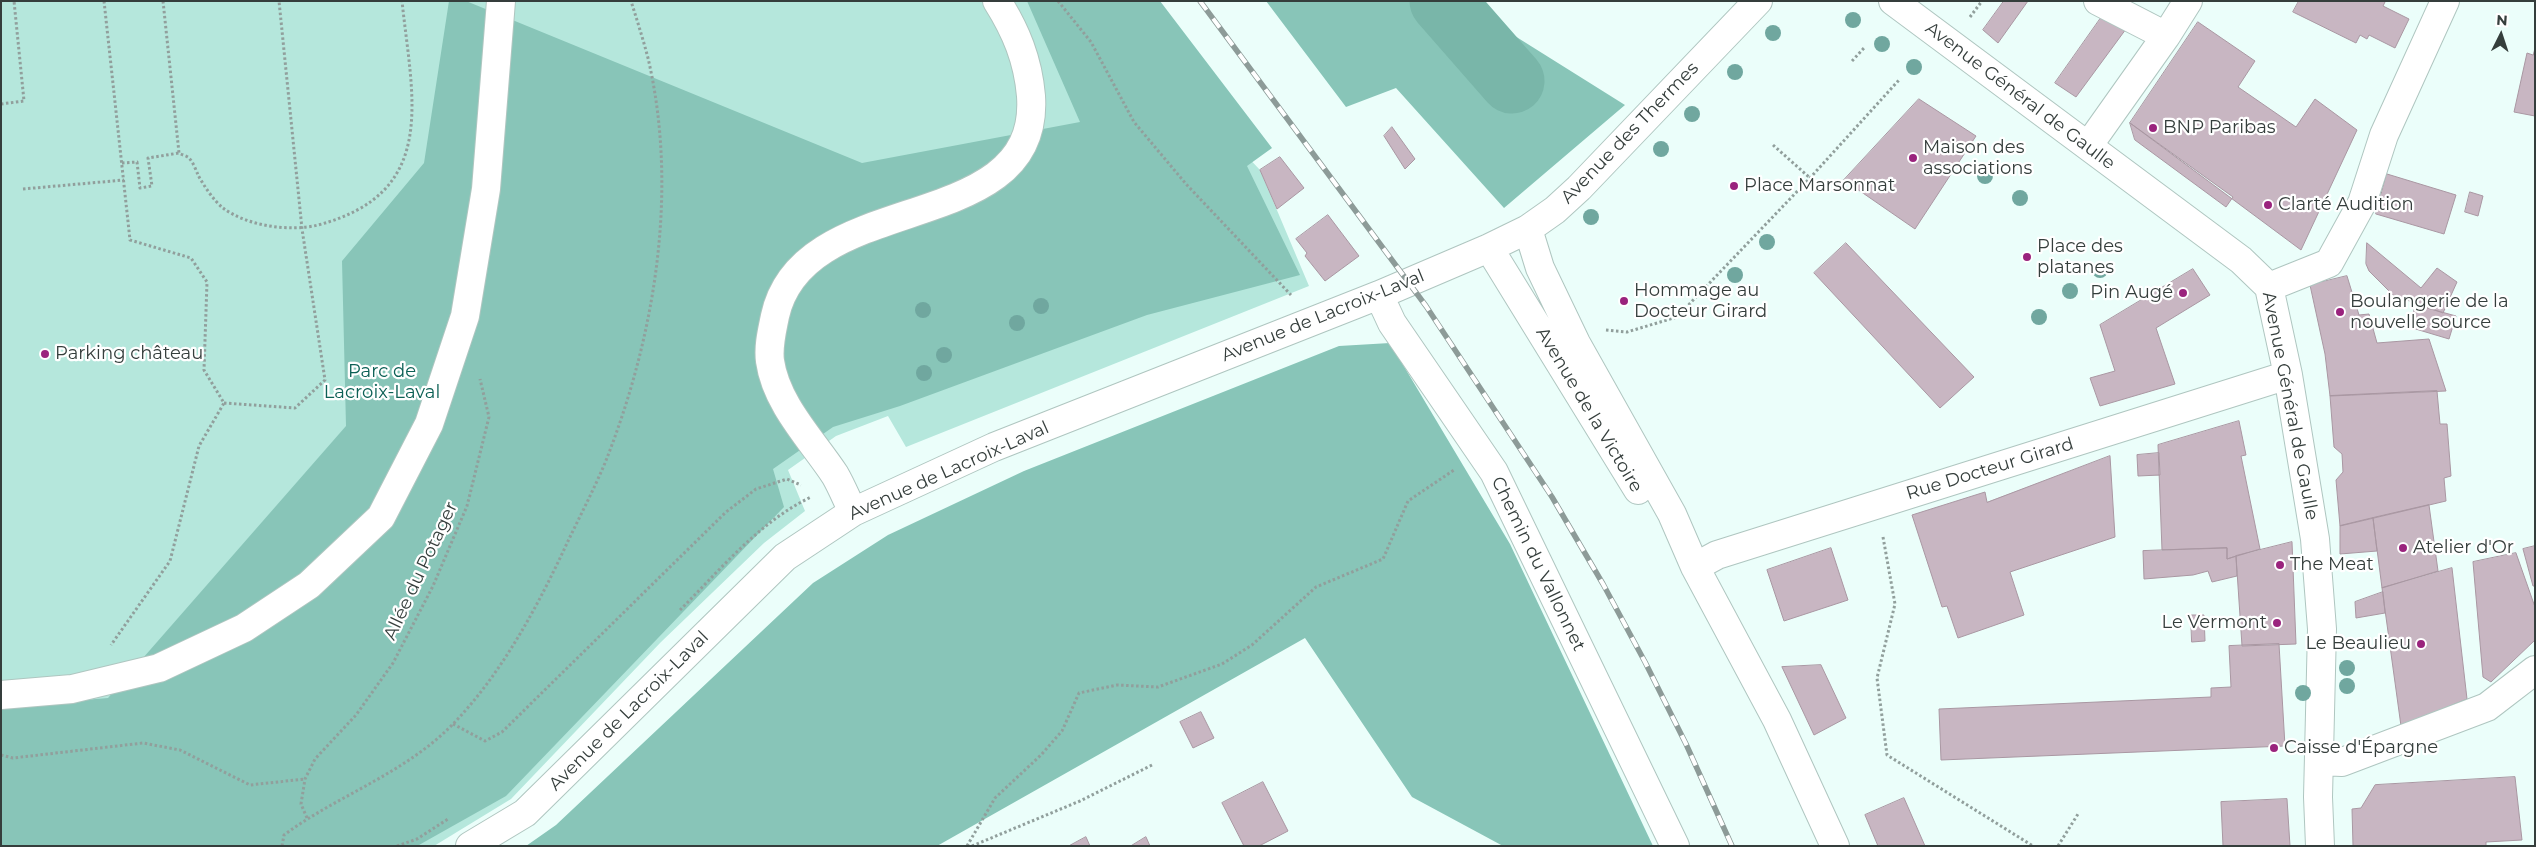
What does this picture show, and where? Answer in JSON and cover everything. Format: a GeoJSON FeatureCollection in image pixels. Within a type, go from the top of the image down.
{"type":"FeatureCollection","features":[{"type":"Feature","properties":{"kind":"street"},"geometry":{"type":"LineString","coordinates":[[1,695],[72,689],[159,668],[244,628],[309,585],[380,517],[429,424],[465,316],[486,189],[501,1]]}},
{"type":"Feature","properties":{"kind":"street"},"geometry":{"type":"LineString","coordinates":[[853,512],[836,476],[787,406],[778,385],[770,361],[770,336],[777,307],[789,280],[806,260],[833,243],[969,191],[999,175],[1016,158],[1029,135],[1032,114],[1030,84],[1024,55],[1014,28],[997,1]]}},
{"type":"Feature","properties":{"kind":"street","name":"Avenue des Thermes"},"geometry":{"type":"LineString","coordinates":[[1489,248],[1528,229],[1555,210],[1579,188],[1758,1]]}},
{"type":"Feature","properties":{"kind":"street","name":"Avenue Général de Gaulle"},"geometry":{"type":"LineString","coordinates":[[1893,1],[2241,260],[2270,287],[2288,375],[2316,548],[2322,629],[2318,796],[2320,846]]}},
{"type":"Feature","properties":{"kind":"street"},"geometry":{"type":"LineString","coordinates":[[2098,1],[2166,36]]}},
{"type":"Feature","properties":{"kind":"street"},"geometry":{"type":"LineString","coordinates":[[2088,146],[2166,36],[2188,1]]}},
{"type":"Feature","properties":{"kind":"street"},"geometry":{"type":"LineString","coordinates":[[2270,287],[2329,263],[2362,203],[2384,135],[2445,1]]}},
{"type":"Feature","properties":{"kind":"street","name":"Avenue de la Victoire"},"geometry":{"type":"LineString","coordinates":[[1528,229],[1540,268],[1576,343],[1672,514],[1695,567],[1777,720],[1835,846]]}},
{"type":"Feature","properties":{"kind":"street","name":"Avenue de Lacroix-Laval"},"geometry":{"type":"LineString","coordinates":[[470,846],[525,813],[785,557],[853,512],[994,447],[1379,295],[1489,248]]}},
{"type":"Feature","properties":{"kind":"street","name":"Avenue de la Victoire"},"geometry":{"type":"LineString","coordinates":[[1489,248],[1656,520],[1695,567]]}},
{"type":"Feature","properties":{"kind":"street","name":"Chemin du Vallonnet"},"geometry":{"type":"LineString","coordinates":[[1379,295],[1392,323],[1494,472],[1675,846]]}},
{"type":"Feature","properties":{"kind":"street","name":"Rue Docteur Girard"},"geometry":{"type":"LineString","coordinates":[[1695,567],[1717,555],[2288,375]]}},
{"type":"Feature","properties":{"kind":"street"},"geometry":{"type":"LineString","coordinates":[[2320,762],[2342,762],[2487,708],[2535,670]]}},
{"type":"Feature","properties":{"kind":"path"},"geometry":{"type":"LineString","coordinates":[[1,104],[24,100],[14,1]]}},
{"type":"Feature","properties":{"kind":"path"},"geometry":{"type":"LineString","coordinates":[[104,1],[130,240],[191,258],[207,282],[204,370],[224,403]]}},
{"type":"Feature","properties":{"kind":"path"},"geometry":{"type":"LineString","coordinates":[[163,1],[179,153]]}},
{"type":"Feature","properties":{"kind":"path"},"geometry":{"type":"LineString","coordinates":[[224,403],[295,408],[325,380],[302,229],[279,1]]}},
{"type":"Feature","properties":{"kind":"path"},"geometry":{"type":"LineString","coordinates":[[122,163],[137,162],[140,188],[152,186],[148,158],[179,153],[190,158],[202,183],[223,208],[252,221],[277,227],[302,229],[341,219],[367,206],[394,179],[409,146],[413,108],[402,1]]}},
{"type":"Feature","properties":{"kind":"path"},"geometry":{"type":"LineString","coordinates":[[282,846],[284,836],[307,818],[384,778],[429,747],[453,724],[496,671],[549,582],[605,463],[635,369],[655,283],[662,206],[658,124],[648,58],[631,1]]}},
{"type":"Feature","properties":{"kind":"path"},"geometry":{"type":"LineString","coordinates":[[1058,1],[1091,42],[1134,122],[1186,184],[1294,299]]}},
{"type":"Feature","properties":{"kind":"path"},"geometry":{"type":"LineString","coordinates":[[1970,17],[1982,1]]}},
{"type":"Feature","properties":{"kind":"path"},"geometry":{"type":"LineString","coordinates":[[1852,61],[1864,48]]}},
{"type":"Feature","properties":{"kind":"path"},"geometry":{"type":"LineString","coordinates":[[1606,330],[1627,332],[1677,317],[1810,178],[1899,80]]}},
{"type":"Feature","properties":{"kind":"path"},"geometry":{"type":"LineString","coordinates":[[1773,145],[1810,178]]}},
{"type":"Feature","properties":{"kind":"path"},"geometry":{"type":"LineString","coordinates":[[23,189],[124,180]]}},
{"type":"Feature","properties":{"kind":"path","name":"Allée du Potager"},"geometry":{"type":"LineString","coordinates":[[305,779],[315,759],[356,715],[393,663],[433,586],[467,506],[489,417],[476,366],[452,357]]}},
{"type":"Feature","properties":{"kind":"path"},"geometry":{"type":"LineString","coordinates":[[105,652],[170,561],[199,446],[224,403]]}},
{"type":"Feature","properties":{"kind":"path"},"geometry":{"type":"LineString","coordinates":[[967,846],[995,798],[1042,755],[1062,731],[1078,694],[1116,685],[1158,688],[1230,659],[1252,645],[1316,587],[1383,559],[1408,501],[1481,452]]}},
{"type":"Feature","properties":{"kind":"path"},"geometry":{"type":"LineString","coordinates":[[453,724],[485,741],[502,732],[726,512],[756,488],[787,479],[790,480]]}},
{"type":"Feature","properties":{"kind":"path"},"geometry":{"type":"LineString","coordinates":[[678,613],[754,536],[798,502],[806,499]]}},
{"type":"Feature","properties":{"kind":"path"},"geometry":{"type":"LineString","coordinates":[[1884,541],[1895,604],[1877,678],[1887,755],[2033,846]]}},
{"type":"Feature","properties":{"kind":"path"},"geometry":{"type":"LineString","coordinates":[[1,755],[13,758],[143,743],[180,750],[250,785],[305,779],[301,807],[307,818]]}},
{"type":"Feature","properties":{"kind":"path"},"geometry":{"type":"LineString","coordinates":[[972,846],[1080,801],[1152,765]]}},
{"type":"Feature","properties":{"kind":"path"},"geometry":{"type":"LineString","coordinates":[[397,846],[417,839],[456,814]]}},
{"type":"Feature","properties":{"kind":"path"},"geometry":{"type":"LineString","coordinates":[[2058,846],[2078,814]]}},
{"type":"Feature","properties":{"kind":"green space","name":"Parc de Lacroix-Laval"},"geometry":{"type":"Polygon","coordinates":[[[1,1],[1100,1],[1260,170],[1309,286],[906,447],[888,416],[836,436],[788,470],[805,511],[764,543],[661,642],[511,799],[434,846],[1,846],[1,1]]]}},
{"type":"Feature","properties":{"kind":"green space","name":"Parc de Lacroix-Laval"},"geometry":{"type":"Polygon","coordinates":[[[449,1],[466,1],[862,163],[1080,122],[1027,1],[1160,1],[1272,148],[1247,166],[1300,275],[1147,315],[900,406],[833,427],[773,469],[784,507],[506,796],[419,845],[1,846],[1,707],[108,698],[346,426],[342,261],[424,163],[449,1]]]}},
{"type":"Feature","properties":{"kind":"green space"},"geometry":{"type":"Polygon","coordinates":[[[1266,1],[1459,1],[1625,105],[1504,208],[1396,88],[1346,107],[1266,1]]]}},
{"type":"Feature","properties":{"kind":"green space"},"geometry":{"type":"Polygon","coordinates":[[[1390,343],[1510,544],[1653,846],[1503,846],[1412,797],[1305,638],[937,846],[526,846],[556,825],[813,583],[888,535],[1024,471],[1339,346],[1390,343]]]}},
{"type":"Feature","properties":{"kind":"building"},"geometry":{"type":"Polygon","coordinates":[[[2004,1],[2028,1],[1998,43],[1983,30],[2004,1]]]}},
{"type":"Feature","properties":{"kind":"building"},"geometry":{"type":"Polygon","coordinates":[[[2299,1],[2383,1],[2385,2],[2383,6],[2409,19],[2395,48],[2369,35],[2367,39],[2360,35],[2356,43],[2293,12],[2299,1]]]}},
{"type":"Feature","properties":{"kind":"building"},"geometry":{"type":"Polygon","coordinates":[[[2103,15],[2126,29],[2076,97],[2055,83],[2103,15]]]}},
{"type":"Feature","properties":{"kind":"building"},"geometry":{"type":"Polygon","coordinates":[[[2198,22],[2255,61],[2238,87],[2296,127],[2315,99],[2357,130],[2301,250],[2130,123],[2198,22]]]}},
{"type":"Feature","properties":{"kind":"building"},"geometry":{"type":"Polygon","coordinates":[[[2535,48],[2535,116],[2514,112],[2527,53],[2533,55],[2535,48]]]}},
{"type":"Feature","properties":{"kind":"building","name":"Maison des associations"},"geometry":{"type":"Polygon","coordinates":[[[1919,99],[1976,136],[1915,229],[1844,180],[1919,99]]]}},
{"type":"Feature","properties":{"kind":"building"},"geometry":{"type":"Polygon","coordinates":[[[2130,123],[2233,197],[2226,207],[2135,140],[2130,123]]]}},
{"type":"Feature","properties":{"kind":"building"},"geometry":{"type":"Polygon","coordinates":[[[1392,127],[1415,159],[1405,169],[1384,136],[1392,127]]]}},
{"type":"Feature","properties":{"kind":"building"},"geometry":{"type":"Polygon","coordinates":[[[1280,157],[1304,188],[1277,209],[1260,170],[1280,157]]]}},
{"type":"Feature","properties":{"kind":"building"},"geometry":{"type":"Polygon","coordinates":[[[2387,174],[2456,195],[2444,234],[2376,214],[2387,174]]]}},
{"type":"Feature","properties":{"kind":"building"},"geometry":{"type":"Polygon","coordinates":[[[2470,192],[2483,196],[2478,216],[2465,212],[2470,192]]]}},
{"type":"Feature","properties":{"kind":"building"},"geometry":{"type":"Polygon","coordinates":[[[1328,215],[1359,256],[1325,281],[1305,256],[1307,253],[1296,239],[1328,215]]]}},
{"type":"Feature","properties":{"kind":"building"},"geometry":{"type":"Polygon","coordinates":[[[1846,243],[1974,377],[1940,408],[1814,273],[1846,243]]]}},
{"type":"Feature","properties":{"kind":"building"},"geometry":{"type":"Polygon","coordinates":[[[2367,243],[2421,288],[2437,268],[2457,282],[2443,313],[2393,295],[2369,271],[2366,264],[2367,243]]]}},
{"type":"Feature","properties":{"kind":"building"},"geometry":{"type":"Polygon","coordinates":[[[2193,269],[2210,295],[2156,328],[2175,384],[2100,406],[2090,378],[2115,371],[2100,325],[2193,269]]]}},
{"type":"Feature","properties":{"kind":"building"},"geometry":{"type":"Polygon","coordinates":[[[2347,276],[2359,315],[2369,314],[2377,343],[2429,339],[2446,391],[2330,396],[2325,354],[2310,285],[2347,276]]]}},
{"type":"Feature","properties":{"kind":"building"},"geometry":{"type":"Polygon","coordinates":[[[2416,305],[2456,316],[2449,339],[2409,327],[2416,305]]]}},
{"type":"Feature","properties":{"kind":"building"},"geometry":{"type":"Polygon","coordinates":[[[2437,391],[2440,424],[2447,424],[2451,476],[2444,478],[2446,501],[2340,526],[2336,480],[2343,472],[2342,454],[2334,447],[2330,396],[2437,391]]]}},
{"type":"Feature","properties":{"kind":"building"},"geometry":{"type":"Polygon","coordinates":[[[2239,421],[2246,455],[2241,456],[2260,549],[2227,559],[2227,548],[2162,550],[2158,445],[2239,421]]]}},
{"type":"Feature","properties":{"kind":"building"},"geometry":{"type":"Polygon","coordinates":[[[2159,453],[2160,475],[2138,476],[2137,455],[2159,453]]]}},
{"type":"Feature","properties":{"kind":"building"},"geometry":{"type":"Polygon","coordinates":[[[2110,456],[2115,537],[2010,572],[2024,615],[1958,638],[1947,606],[1942,607],[1912,515],[1985,492],[1987,502],[2110,456]]]}},
{"type":"Feature","properties":{"kind":"building"},"geometry":{"type":"Polygon","coordinates":[[[2429,505],[2438,571],[2382,588],[2373,518],[2429,505]]]}},
{"type":"Feature","properties":{"kind":"building"},"geometry":{"type":"Polygon","coordinates":[[[2373,518],[2377,551],[2340,554],[2340,526],[2373,518]]]}},
{"type":"Feature","properties":{"kind":"building"},"geometry":{"type":"Polygon","coordinates":[[[2292,542],[2296,644],[2242,646],[2236,556],[2292,542]]]}},
{"type":"Feature","properties":{"kind":"building"},"geometry":{"type":"Polygon","coordinates":[[[2535,546],[2535,586],[2533,586],[2523,549],[2535,546]]]}},
{"type":"Feature","properties":{"kind":"building"},"geometry":{"type":"Polygon","coordinates":[[[1831,548],[1848,600],[1784,621],[1767,570],[1831,548]]]}},
{"type":"Feature","properties":{"kind":"building"},"geometry":{"type":"Polygon","coordinates":[[[2227,548],[2227,559],[2236,556],[2237,576],[2212,582],[2208,571],[2193,575],[2144,579],[2143,551],[2227,548]]]}},
{"type":"Feature","properties":{"kind":"building"},"geometry":{"type":"Polygon","coordinates":[[[2516,553],[2535,607],[2535,640],[2491,682],[2483,677],[2473,562],[2516,553]]]}},
{"type":"Feature","properties":{"kind":"building"},"geometry":{"type":"Polygon","coordinates":[[[2452,568],[2467,699],[2401,726],[2382,588],[2452,568]]]}},
{"type":"Feature","properties":{"kind":"building"},"geometry":{"type":"Polygon","coordinates":[[[2383,592],[2385,613],[2356,618],[2355,602],[2383,592]]]}},
{"type":"Feature","properties":{"kind":"building"},"geometry":{"type":"Polygon","coordinates":[[[2191,615],[2204,615],[2205,641],[2192,642],[2191,615]]]}},
{"type":"Feature","properties":{"kind":"building"},"geometry":{"type":"Polygon","coordinates":[[[2279,644],[2285,746],[1941,760],[1939,709],[2211,697],[2211,688],[2231,687],[2229,646],[2279,644]]]}},
{"type":"Feature","properties":{"kind":"building"},"geometry":{"type":"Polygon","coordinates":[[[1821,665],[1846,718],[1814,735],[1782,667],[1821,665]]]}},
{"type":"Feature","properties":{"kind":"building"},"geometry":{"type":"Polygon","coordinates":[[[1201,712],[1214,738],[1193,748],[1180,722],[1201,712]]]}},
{"type":"Feature","properties":{"kind":"building"},"geometry":{"type":"Polygon","coordinates":[[[2515,777],[2522,840],[2486,842],[2486,846],[2353,846],[2352,809],[2361,808],[2375,785],[2515,777]]]}},
{"type":"Feature","properties":{"kind":"building"},"geometry":{"type":"Polygon","coordinates":[[[1263,782],[1288,831],[1259,846],[1244,846],[1222,803],[1263,782]]]}},
{"type":"Feature","properties":{"kind":"building"},"geometry":{"type":"Polygon","coordinates":[[[1904,798],[1925,846],[1878,846],[1865,815],[1904,798]]]}},
{"type":"Feature","properties":{"kind":"building"},"geometry":{"type":"Polygon","coordinates":[[[2287,799],[2290,846],[2223,846],[2221,802],[2287,799]]]}},
{"type":"Feature","properties":{"kind":"building"},"geometry":{"type":"Polygon","coordinates":[[[1086,837],[1090,846],[1069,846],[1086,837]]]}},
{"type":"Feature","properties":{"kind":"building"},"geometry":{"type":"Polygon","coordinates":[[[1146,837],[1150,846],[1131,846],[1146,837]]]}},
{"type":"Feature","properties":{"kind":"waterway"},"geometry":{"type":"LineString","coordinates":[[1442,1],[1512,81]]}},
{"type":"Feature","properties":{"kind":"railway"},"geometry":{"type":"LineString","coordinates":[[1200,1],[1426,306],[1552,497],[1603,584],[1645,662],[1686,744],[1732,846]]}},
{"type":"Feature","properties":{"kind":"place","name":"BNP Paribas"},"geometry":{"type":"Point","coordinates":[2153,128]}},
{"type":"Feature","properties":{"kind":"place","name":"Maison des associations"},"geometry":{"type":"Point","coordinates":[1913,158]}},
{"type":"Feature","properties":{"kind":"place","name":"Place Marsonnat"},"geometry":{"type":"Point","coordinates":[1734,186]}},
{"type":"Feature","properties":{"kind":"place","name":"Clarté Audition"},"geometry":{"type":"Point","coordinates":[2268,205]}},
{"type":"Feature","properties":{"kind":"place","name":"Place des platanes"},"geometry":{"type":"Point","coordinates":[2027,257]}},
{"type":"Feature","properties":{"kind":"place","name":"Pin Augé"},"geometry":{"type":"Point","coordinates":[2183,293]}},
{"type":"Feature","properties":{"kind":"place","name":"Hommage au Docteur Girard"},"geometry":{"type":"Point","coordinates":[1624,301]}},
{"type":"Feature","properties":{"kind":"place","name":"Boulangerie de la nouvelle source"},"geometry":{"type":"Point","coordinates":[2340,312]}},
{"type":"Feature","properties":{"kind":"place","name":"Parking château"},"geometry":{"type":"Point","coordinates":[45,354]}},
{"type":"Feature","properties":{"kind":"place","name":"Atelier d'Or"},"geometry":{"type":"Point","coordinates":[2403,548]}},
{"type":"Feature","properties":{"kind":"place","name":"The Meat"},"geometry":{"type":"Point","coordinates":[2280,565]}},
{"type":"Feature","properties":{"kind":"place","name":"Le Vermont"},"geometry":{"type":"Point","coordinates":[2277,623]}},
{"type":"Feature","properties":{"kind":"place","name":"Le Beaulieu"},"geometry":{"type":"Point","coordinates":[2421,644]}},
{"type":"Feature","properties":{"kind":"place","name":"Caisse d'Épargne"},"geometry":{"type":"Point","coordinates":[2274,748]}}]}
